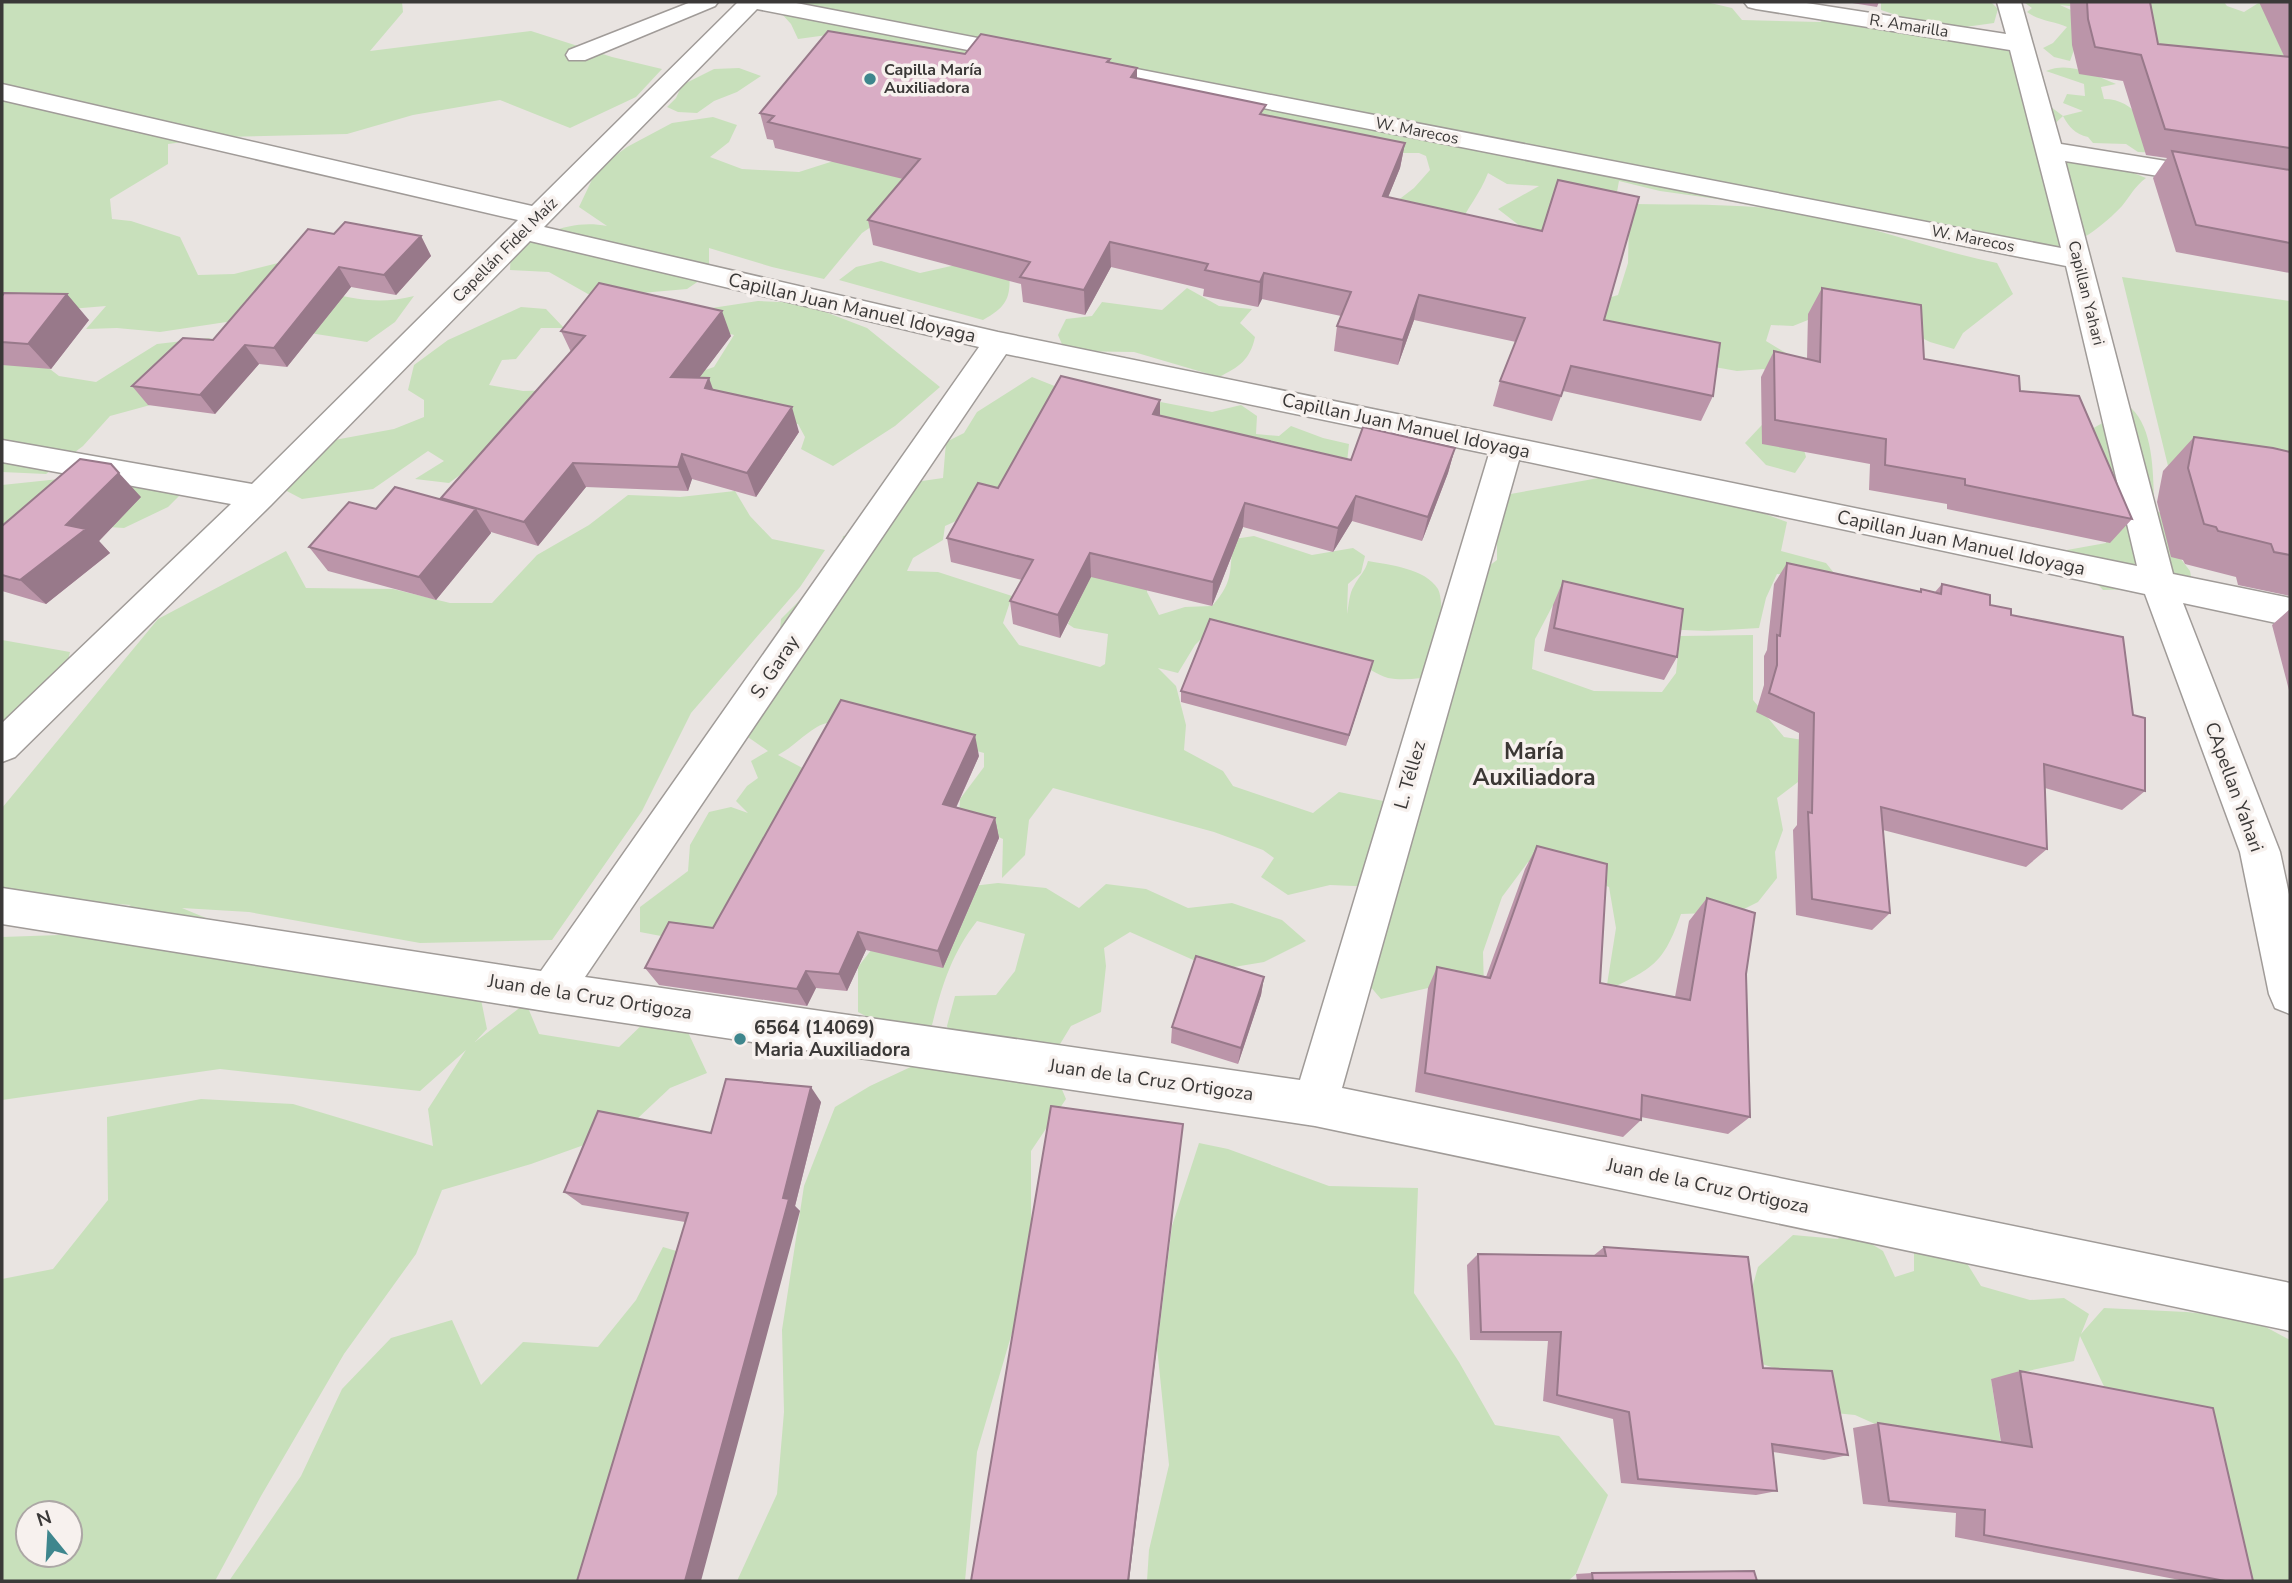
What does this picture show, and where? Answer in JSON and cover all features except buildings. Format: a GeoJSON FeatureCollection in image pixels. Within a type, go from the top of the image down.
{"type":"FeatureCollection","features":[{"type":"Feature","properties":{"kind":"street","name":"W. Marecos"},"geometry":{"type":"LineString","coordinates":[[753,2],[2079,260]]}},
{"type":"Feature","properties":{"kind":"street","name":"Capellán Fidel Maíz"},"geometry":{"type":"LineString","coordinates":[[2,746],[259,497],[753,2]]}},
{"type":"Feature","properties":{"kind":"street","name":"R. Amarilla"},"geometry":{"type":"LineString","coordinates":[[1756,2],[2021,44]]}},
{"type":"Feature","properties":{"kind":"street","name":"Capillan Yahari"},"geometry":{"type":"LineString","coordinates":[[2010,2],[2079,260],[2159,586]]}},
{"type":"Feature","properties":{"kind":"street","name":"Capillan Juan Manuel Idoyaga"},"geometry":{"type":"LineString","coordinates":[[2,92],[998,342],[1507,446],[2290,612]]}},
{"type":"Feature","properties":{"kind":"street"},"geometry":{"type":"LineString","coordinates":[[2049,150],[2290,189]]}},
{"type":"Feature","properties":{"kind":"street","name":"S. Garay"},"geometry":{"type":"LineString","coordinates":[[551,992],[998,342]]}},
{"type":"Feature","properties":{"kind":"street","name":"L. Téllez"},"geometry":{"type":"LineString","coordinates":[[1315,1104],[1507,446]]}},
{"type":"Feature","properties":{"kind":"street"},"geometry":{"type":"LineString","coordinates":[[2,451],[259,497]]}},
{"type":"Feature","properties":{"kind":"street","name":"CApellan Yahari"},"geometry":{"type":"LineString","coordinates":[[2159,586],[2275,856],[2290,994]]}},
{"type":"Feature","properties":{"kind":"street","name":"Juan de la Cruz Ortigoza"},"geometry":{"type":"LineString","coordinates":[[2,906],[551,992],[1315,1104],[2290,1307]]}},
{"type":"Feature","properties":{"kind":"lane"},"geometry":{"type":"LineString","coordinates":[[578,55],[708,2]]}},
{"type":"Feature","properties":{"kind":"green space"},"geometry":{"type":"Polygon","coordinates":[[[2,2],[402,2],[403,12],[370,51],[531,31],[612,57],[662,69],[636,97],[570,128],[500,100],[413,115],[347,134],[221,137],[168,144],[168,164],[110,199],[112,219],[131,221],[180,237],[198,275],[234,274],[298,258],[318,290],[366,300],[414,296],[395,322],[367,342],[233,321],[160,332],[117,328],[86,329],[106,306],[58,310],[2,325],[2,2]]]}},
{"type":"Feature","properties":{"kind":"green space"},"geometry":{"type":"Polygon","coordinates":[[[771,2],[1706,2],[1732,8],[1742,20],[1820,22],[1844,8],[1902,17],[1881,10],[1881,2],[1991,2],[1998,9],[1994,23],[1965,27],[2003,41],[2044,77],[2035,95],[2063,116],[2045,133],[2071,148],[2146,178],[2106,221],[2078,241],[2057,248],[1660,191],[1619,181],[1617,192],[1633,204],[1727,206],[1797,212],[1842,221],[1997,263],[2013,294],[1963,333],[1954,349],[1930,342],[1906,330],[1809,314],[1808,320],[1793,326],[1771,325],[1766,341],[1791,356],[1794,414],[1806,457],[1795,473],[1766,465],[1745,443],[1775,411],[1782,388],[1764,369],[1737,371],[1703,365],[1583,355],[1608,298],[1618,295],[1628,263],[1629,222],[1542,232],[1520,226],[1498,209],[1539,186],[1507,184],[1488,173],[1458,228],[1397,201],[1414,188],[1430,170],[1426,156],[1419,153],[1399,153],[852,46],[842,33],[798,39],[791,24],[771,2]]]}},
{"type":"Feature","properties":{"kind":"green space"},"geometry":{"type":"Polygon","coordinates":[[[2070,2],[2070,6],[2060,5],[2071,10],[2129,2],[2224,2],[2227,6],[2244,12],[2260,2],[2287,62],[2074,50],[2070,61],[2054,57],[2043,48],[2053,43],[2067,27],[2032,15],[2027,12],[2032,8],[2025,3],[2070,2]]]}},
{"type":"Feature","properties":{"kind":"green space"},"geometry":{"type":"Polygon","coordinates":[[[739,68],[761,76],[697,113],[678,112],[667,107],[676,98],[682,85],[714,69],[739,68]]]}},
{"type":"Feature","properties":{"kind":"green space"},"geometry":{"type":"Polygon","coordinates":[[[2073,68],[2090,73],[2116,84],[2101,87],[2104,99],[2115,100],[2133,110],[2164,153],[2138,152],[2126,144],[2093,143],[2088,137],[2073,130],[2063,116],[2083,111],[2063,103],[2067,94],[2085,96],[2084,84],[2046,71],[2073,68]]]}},
{"type":"Feature","properties":{"kind":"green space"},"geometry":{"type":"Polygon","coordinates":[[[713,117],[737,125],[729,142],[710,157],[742,169],[799,172],[934,129],[887,216],[862,233],[824,279],[709,248],[709,274],[687,289],[618,295],[588,294],[549,272],[510,270],[511,250],[534,239],[569,226],[607,226],[579,207],[597,169],[627,147],[672,123],[713,117]]]}},
{"type":"Feature","properties":{"kind":"green space"},"geometry":{"type":"Polygon","coordinates":[[[978,260],[1009,268],[1009,293],[1003,305],[983,320],[839,280],[856,267],[881,261],[920,273],[978,260]]]}},
{"type":"Feature","properties":{"kind":"green space"},"geometry":{"type":"Polygon","coordinates":[[[2122,277],[2290,301],[2290,490],[2169,470],[2122,277]]]}},
{"type":"Feature","properties":{"kind":"green space"},"geometry":{"type":"Polygon","coordinates":[[[1187,288],[1219,306],[1252,309],[1240,323],[1255,337],[1250,352],[1243,362],[1219,377],[1134,352],[1065,351],[1058,335],[1066,319],[1092,316],[1102,302],[1162,310],[1187,288]]]}},
{"type":"Feature","properties":{"kind":"green space"},"geometry":{"type":"Polygon","coordinates":[[[758,301],[802,303],[867,328],[940,387],[895,426],[833,466],[801,449],[805,437],[798,424],[763,420],[468,469],[449,483],[415,479],[444,461],[428,451],[373,489],[302,499],[281,488],[329,441],[394,429],[424,417],[424,400],[408,390],[414,365],[448,340],[521,307],[546,309],[564,328],[541,328],[516,359],[502,360],[489,385],[523,391],[562,390],[691,375],[714,367],[734,335],[712,329],[692,311],[758,301]]]}},
{"type":"Feature","properties":{"kind":"green space"},"geometry":{"type":"Polygon","coordinates":[[[209,338],[224,347],[154,404],[110,416],[83,446],[46,474],[2,472],[2,360],[46,366],[59,376],[96,382],[157,344],[209,338]]]}},
{"type":"Feature","properties":{"kind":"green space"},"geometry":{"type":"Polygon","coordinates":[[[1032,377],[1057,387],[1148,574],[1147,592],[1159,615],[1185,607],[1212,606],[1228,581],[1234,539],[1254,536],[1312,555],[1353,548],[1365,556],[1361,573],[1348,584],[1347,614],[1352,589],[1368,561],[1396,566],[1425,576],[1438,589],[1443,622],[1466,583],[1497,560],[1497,531],[1505,495],[1615,475],[1749,508],[1787,522],[1781,551],[1826,563],[1838,578],[1777,574],[1766,598],[1759,628],[1708,631],[1658,629],[1553,605],[1535,639],[1532,669],[1594,691],[1662,692],[1676,673],[1680,636],[1753,635],[1753,700],[1784,737],[1816,742],[1838,781],[1798,782],[1777,798],[1783,830],[1775,852],[1777,878],[1758,902],[1738,912],[1681,914],[1662,955],[1646,970],[1606,991],[1616,928],[1609,887],[1567,870],[1528,862],[1502,897],[1483,952],[1484,989],[1447,979],[1428,988],[1381,999],[1363,978],[1378,887],[1330,885],[1288,895],[1261,877],[1274,858],[1263,850],[1214,832],[1053,788],[1029,820],[1025,855],[1002,878],[1003,839],[959,819],[960,799],[984,767],[984,753],[876,723],[833,722],[817,727],[778,755],[810,772],[719,938],[682,940],[640,932],[640,907],[688,871],[690,845],[709,812],[731,807],[748,813],[736,801],[747,786],[758,778],[751,761],[768,751],[745,735],[762,677],[755,663],[779,641],[781,619],[838,562],[843,536],[860,533],[879,516],[910,497],[915,482],[943,478],[946,442],[964,433],[977,412],[1032,377]],[[965,517],[945,526],[943,540],[913,558],[907,571],[938,572],[1012,596],[1003,623],[1019,645],[1100,667],[1105,664],[1108,634],[1074,628],[1068,624],[1080,591],[965,517]],[[1209,631],[1195,645],[1178,673],[1158,668],[1176,686],[1186,725],[1184,750],[1223,771],[1233,786],[1313,813],[1339,792],[1398,804],[1439,675],[1407,679],[1388,678],[1352,661],[1351,654],[1332,662],[1209,631]]]}},
{"type":"Feature","properties":{"kind":"green space"},"geometry":{"type":"Polygon","coordinates":[[[1140,398],[1212,412],[1241,405],[1257,416],[1256,434],[1279,436],[1291,426],[1349,444],[1347,462],[1154,440],[1140,398]]]}},
{"type":"Feature","properties":{"kind":"green space"},"geometry":{"type":"Polygon","coordinates":[[[2111,398],[2131,408],[2144,427],[2153,476],[2154,499],[2148,506],[2170,518],[2168,542],[2190,571],[2193,587],[2103,590],[2083,569],[2063,564],[2067,550],[2106,543],[2090,430],[2106,421],[2111,398]]]}},
{"type":"Feature","properties":{"kind":"green space"},"geometry":{"type":"Polygon","coordinates":[[[69,478],[183,492],[168,507],[124,528],[93,526],[2,562],[2,485],[69,478]]]}},
{"type":"Feature","properties":{"kind":"green space"},"geometry":{"type":"Polygon","coordinates":[[[735,491],[750,516],[772,539],[825,550],[800,587],[691,713],[642,811],[552,940],[420,943],[249,912],[182,908],[280,949],[477,980],[487,1029],[475,1042],[526,1003],[539,1034],[619,1047],[648,1019],[686,1028],[707,1073],[670,1088],[638,1118],[609,1136],[531,1164],[442,1190],[416,1254],[344,1354],[215,1581],[2,1581],[2,1279],[53,1269],[108,1200],[107,1117],[201,1099],[293,1104],[433,1146],[428,1109],[466,1050],[420,1091],[220,1069],[2,1100],[2,937],[60,935],[131,905],[2,896],[2,808],[158,619],[286,551],[306,588],[393,589],[450,603],[492,603],[537,555],[589,525],[628,495],[680,497],[735,491]]]}},
{"type":"Feature","properties":{"kind":"green space"},"geometry":{"type":"Polygon","coordinates":[[[2,640],[70,652],[63,682],[24,714],[2,744],[2,640]]]}},
{"type":"Feature","properties":{"kind":"green space"},"geometry":{"type":"Polygon","coordinates":[[[998,883],[1046,888],[1079,908],[1106,884],[1146,889],[1188,908],[1232,903],[1282,920],[1306,941],[1264,962],[1216,970],[1130,932],[1104,948],[1106,966],[1101,1012],[1071,1026],[1054,1054],[956,1052],[947,1026],[955,996],[996,995],[1015,971],[1025,934],[977,921],[949,970],[932,1025],[894,1031],[858,1012],[858,967],[889,927],[964,887],[998,883]]]}},
{"type":"Feature","properties":{"kind":"green space"},"geometry":{"type":"Polygon","coordinates":[[[917,1064],[1052,1066],[1066,1099],[1031,1151],[1031,1268],[977,1452],[965,1581],[737,1581],[777,1494],[784,1412],[782,1330],[804,1186],[835,1107],[870,1086],[917,1064]]]}},
{"type":"Feature","properties":{"kind":"green space"},"geometry":{"type":"Polygon","coordinates":[[[1199,1143],[1228,1149],[1329,1186],[1418,1188],[1414,1293],[1459,1362],[1495,1425],[1559,1436],[1608,1495],[1576,1574],[1568,1581],[1147,1581],[1149,1550],[1169,1465],[1157,1347],[1172,1226],[1199,1143]]]}},
{"type":"Feature","properties":{"kind":"green space"},"geometry":{"type":"Polygon","coordinates":[[[1847,1229],[1883,1251],[1895,1277],[1914,1271],[1914,1241],[1950,1236],[1981,1286],[2030,1300],[2064,1298],[2089,1314],[2081,1334],[2104,1308],[2249,1318],[2290,1340],[2290,1581],[2232,1581],[2111,1401],[2080,1336],[2074,1361],[1991,1379],[2006,1477],[1946,1453],[1949,1433],[1904,1437],[1855,1415],[1825,1412],[1809,1379],[1762,1364],[1738,1337],[1758,1267],[1793,1235],[1838,1239],[1847,1229]]]}},
{"type":"Feature","properties":{"kind":"green space"},"geometry":{"type":"Polygon","coordinates":[[[663,1247],[683,1253],[594,1581],[229,1581],[301,1476],[342,1389],[391,1338],[452,1320],[481,1385],[523,1342],[598,1347],[636,1300],[663,1247]]]}},
{"type":"Feature","properties":{"kind":"place","name":"Capilla María Auxiliadora"},"geometry":{"type":"Point","coordinates":[870,79]}},
{"type":"Feature","properties":{"kind":"place","name":"6564 (14069) Maria Auxiliadora"},"geometry":{"type":"Point","coordinates":[740,1039]}},
{"type":"Feature","properties":{"kind":"district","name":"María Auxiliadora"},"geometry":{"type":"Point","coordinates":[1534,764]}}]}
